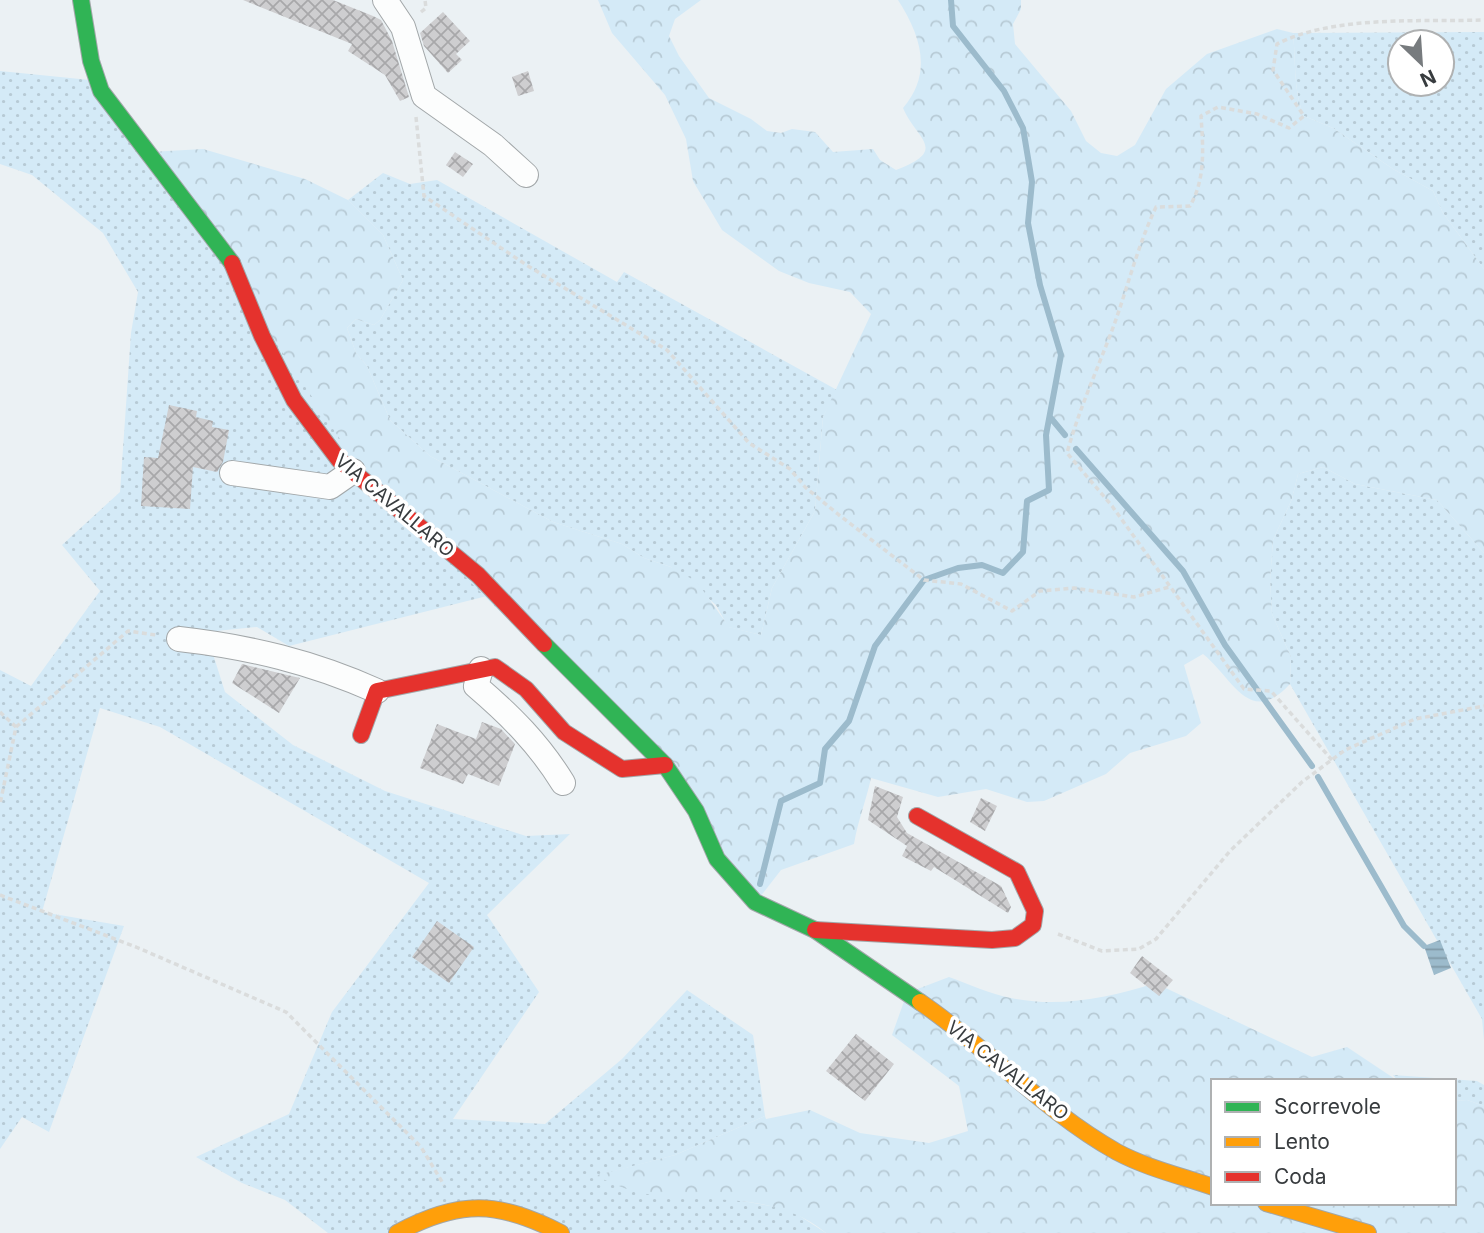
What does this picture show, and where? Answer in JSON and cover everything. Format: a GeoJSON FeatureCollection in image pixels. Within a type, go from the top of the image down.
{"type":"FeatureCollection","features":[{"type":"Feature","properties":{"kind":"street","name":"VIA CAVALLARO"},"geometry":{"type":"LineString","coordinates":[[81,0],[91,61],[101,90],[231,260],[262,336],[294,400],[339,460],[478,575],[585,687],[665,765],[696,811],[717,859],[755,902],[815,930],[931,1009],[1064,1116],[1116,1151],[1141,1164],[1211,1186]]}},
{"type":"Feature","properties":{"kind":"street"},"geometry":{"type":"LineString","coordinates":[[386,0],[403,27],[424,96],[493,145],[526,175]]}},
{"type":"Feature","properties":{"kind":"street"},"geometry":{"type":"LineString","coordinates":[[232,473],[330,487],[352,471]]}},
{"type":"Feature","properties":{"kind":"street"},"geometry":{"type":"LineString","coordinates":[[179,639],[282,655],[328,669],[377,691],[495,667],[516,682],[564,732],[622,769],[665,765]]}},
{"type":"Feature","properties":{"kind":"street"},"geometry":{"type":"LineString","coordinates":[[481,669],[476,686],[519,723],[547,757],[563,783]]}},
{"type":"Feature","properties":{"kind":"street"},"geometry":{"type":"LineString","coordinates":[[361,735],[377,691]]}},
{"type":"Feature","properties":{"kind":"street"},"geometry":{"type":"LineString","coordinates":[[917,816],[1017,872],[1035,911],[1033,925]]}},
{"type":"Feature","properties":{"kind":"street","name":"VIA CAVALLARO"},"geometry":{"type":"LineString","coordinates":[[815,930],[992,940],[1015,938],[1033,925]]}},
{"type":"Feature","properties":{"kind":"street"},"geometry":{"type":"LineString","coordinates":[[397,1233],[427,1215],[456,1206],[483,1205],[532,1217],[561,1233]]}},
{"type":"Feature","properties":{"kind":"street"},"geometry":{"type":"LineString","coordinates":[[1273,1205],[1367,1233]]}},
{"type":"Feature","properties":{"kind":"path"},"geometry":{"type":"LineString","coordinates":[[1332,760],[1271,691],[1244,689],[1112,506],[1067,453],[1080,406],[1112,331],[1143,234],[1156,207],[1190,205],[1199,190],[1203,157],[1201,116],[1218,107],[1257,114],[1289,128],[1304,116],[1273,70],[1278,44],[1297,34],[1397,22],[1484,20]]}},
{"type":"Feature","properties":{"kind":"path"},"geometry":{"type":"LineString","coordinates":[[424,96],[416,114],[424,196],[527,266],[667,350],[749,443],[790,469],[805,487],[924,580],[961,584],[1012,611],[1040,591],[1074,588],[1134,597],[1169,587]]}},
{"type":"Feature","properties":{"kind":"path"},"geometry":{"type":"LineString","coordinates":[[0,804],[16,727],[128,631],[179,639]]}},
{"type":"Feature","properties":{"kind":"path"},"geometry":{"type":"LineString","coordinates":[[1033,925],[1102,951],[1139,949],[1156,939],[1230,851],[1303,782],[1345,750],[1415,719],[1484,706]]}},
{"type":"Feature","properties":{"kind":"path"},"geometry":{"type":"LineString","coordinates":[[0,712],[16,727]]}},
{"type":"Feature","properties":{"kind":"path"},"geometry":{"type":"LineString","coordinates":[[0,895],[136,947],[286,1012],[421,1147],[456,1206]]}},
{"type":"Feature","properties":{"kind":"green space"},"geometry":{"type":"Polygon","coordinates":[[[598,0],[701,0],[675,19],[669,36],[679,56],[709,98],[751,119],[767,131],[781,133],[792,129],[815,132],[833,152],[873,149],[880,160],[896,170],[912,163],[922,156],[925,150],[925,143],[903,108],[912,95],[921,68],[918,41],[898,0],[1021,0],[1021,9],[1013,24],[1015,44],[1071,111],[1086,141],[1101,153],[1117,156],[1135,145],[1166,89],[1207,54],[1277,29],[1293,33],[1296,86],[1304,116],[1333,128],[1393,169],[1433,191],[1443,213],[1484,269],[1484,553],[1437,500],[1355,484],[1323,467],[1298,474],[1292,499],[1273,540],[1270,580],[1272,614],[1291,657],[1290,684],[1276,696],[1263,701],[1252,700],[1233,686],[1203,654],[1184,665],[1201,723],[1186,736],[1130,753],[1106,774],[1044,801],[1027,802],[986,789],[938,797],[871,778],[854,844],[781,870],[753,906],[657,768],[365,477],[150,152],[203,149],[305,179],[348,200],[383,235],[403,280],[380,320],[374,325],[356,319],[347,328],[356,353],[367,366],[390,420],[430,456],[553,522],[622,544],[644,558],[671,567],[697,582],[729,627],[761,635],[772,588],[815,511],[823,417],[871,314],[850,292],[809,283],[779,271],[722,230],[693,181],[686,139],[665,95],[612,33],[598,0]]]}},
{"type":"Feature","properties":{"kind":"green space"},"geometry":{"type":"Polygon","coordinates":[[[1456,32],[1484,32],[1484,269],[1443,213],[1433,191],[1393,169],[1333,128],[1304,116],[1296,86],[1293,33],[1386,33],[1386,98],[1456,98],[1456,32]]]}},
{"type":"Feature","properties":{"kind":"green space"},"geometry":{"type":"Polygon","coordinates":[[[0,71],[90,80],[495,594],[289,646],[257,627],[206,632],[225,692],[293,745],[385,791],[526,836],[570,834],[487,915],[539,992],[453,1119],[545,1124],[622,1059],[687,990],[753,1035],[765,1116],[675,1155],[596,1176],[789,1209],[826,1233],[554,1233],[494,1210],[390,1233],[328,1233],[285,1200],[242,1183],[196,1157],[289,1114],[332,1012],[429,883],[160,727],[100,708],[42,912],[124,926],[49,1132],[22,1117],[0,1149],[0,670],[31,686],[100,591],[62,545],[120,492],[131,333],[138,292],[103,233],[32,175],[0,164],[0,71]]]}},
{"type":"Feature","properties":{"kind":"green space"},"geometry":{"type":"Polygon","coordinates":[[[383,173],[410,184],[437,180],[617,282],[624,272],[837,390],[823,417],[815,511],[772,588],[761,635],[728,627],[716,605],[671,567],[644,558],[622,544],[553,522],[430,456],[390,420],[367,366],[356,353],[347,328],[356,319],[374,325],[380,320],[403,280],[383,235],[348,200],[383,173]]]}},
{"type":"Feature","properties":{"kind":"green space"},"geometry":{"type":"Polygon","coordinates":[[[1323,467],[1355,484],[1437,500],[1484,553],[1484,1040],[1482,1019],[1290,684],[1291,657],[1272,614],[1270,580],[1273,540],[1292,499],[1298,474],[1323,467]]]}},
{"type":"Feature","properties":{"kind":"green space"},"geometry":{"type":"Polygon","coordinates":[[[949,977],[1003,996],[1029,1001],[1066,1002],[1102,997],[1155,983],[1312,1057],[1347,1047],[1395,1079],[1211,1079],[1211,1205],[1456,1205],[1456,1101],[1467,1100],[1484,1106],[1484,1233],[826,1233],[805,1219],[760,1204],[640,1193],[594,1176],[675,1155],[765,1116],[766,1119],[810,1110],[860,1133],[929,1143],[968,1131],[959,1086],[892,1035],[907,993],[949,977]]]}},
{"type":"Feature","properties":{"kind":"green space"},"geometry":{"type":"Polygon","coordinates":[[[1393,1075],[1449,1079],[1396,1079],[1393,1075]]]}},
{"type":"Feature","properties":{"kind":"green space"},"geometry":{"type":"Polygon","coordinates":[[[1456,1080],[1477,1081],[1484,1085],[1484,1106],[1467,1100],[1456,1101],[1456,1080]]]}},
{"type":"Feature","properties":{"kind":"shaded area"},"geometry":{"type":"Polygon","coordinates":[[[1440,940],[1451,968],[1434,975],[1424,946],[1440,940]]]}},
{"type":"Feature","properties":{"kind":"building"},"geometry":{"type":"Polygon","coordinates":[[[243,0],[333,0],[381,20],[392,41],[409,97],[400,101],[385,75],[348,51],[352,44],[243,0]]]}},
{"type":"Feature","properties":{"kind":"building"},"geometry":{"type":"Polygon","coordinates":[[[443,12],[470,41],[456,54],[462,60],[448,73],[424,46],[420,33],[443,12]]]}},
{"type":"Feature","properties":{"kind":"building"},"geometry":{"type":"Polygon","coordinates":[[[528,71],[534,91],[518,96],[512,77],[528,71]]]}},
{"type":"Feature","properties":{"kind":"building"},"geometry":{"type":"Polygon","coordinates":[[[455,152],[473,164],[463,177],[446,165],[455,152]]]}},
{"type":"Feature","properties":{"kind":"building"},"geometry":{"type":"Polygon","coordinates":[[[169,405],[197,411],[196,417],[213,421],[212,427],[229,430],[223,462],[217,472],[193,467],[190,509],[141,506],[144,457],[158,458],[169,405]]]}},
{"type":"Feature","properties":{"kind":"building"},"geometry":{"type":"Polygon","coordinates":[[[242,664],[300,678],[279,713],[232,683],[242,664]]]}},
{"type":"Feature","properties":{"kind":"building"},"geometry":{"type":"Polygon","coordinates":[[[482,722],[501,729],[515,744],[499,786],[468,774],[463,784],[420,768],[437,724],[476,739],[482,722]]]}},
{"type":"Feature","properties":{"kind":"building"},"geometry":{"type":"Polygon","coordinates":[[[875,786],[903,797],[897,817],[907,833],[1001,886],[1011,907],[1008,913],[934,867],[931,871],[902,856],[907,846],[868,820],[875,786]]]}},
{"type":"Feature","properties":{"kind":"building"},"geometry":{"type":"Polygon","coordinates":[[[981,798],[997,806],[985,831],[970,822],[981,798]]]}},
{"type":"Feature","properties":{"kind":"building"},"geometry":{"type":"Polygon","coordinates":[[[437,921],[474,947],[449,983],[412,957],[437,921]]]}},
{"type":"Feature","properties":{"kind":"building"},"geometry":{"type":"Polygon","coordinates":[[[1142,956],[1173,980],[1159,996],[1130,973],[1142,956]]]}},
{"type":"Feature","properties":{"kind":"building"},"geometry":{"type":"Polygon","coordinates":[[[856,1034],[894,1064],[865,1101],[826,1071],[856,1034]]]}},
{"type":"Feature","properties":{"kind":"waterway"},"geometry":{"type":"LineString","coordinates":[[760,884],[781,801],[820,783],[825,749],[849,721],[875,646],[924,580],[958,568],[982,565],[1003,573],[1023,552],[1027,501],[1049,490],[1046,435],[1061,355],[1040,285],[1028,223],[1032,182],[1023,128],[1004,91],[953,26],[951,0]]}},
{"type":"Feature","properties":{"kind":"waterway"},"geometry":{"type":"LineString","coordinates":[[1050,417],[1065,435]]}},
{"type":"Feature","properties":{"kind":"waterway"},"geometry":{"type":"LineString","coordinates":[[1076,449],[1183,571],[1225,645],[1312,766]]}},
{"type":"Feature","properties":{"kind":"waterway"},"geometry":{"type":"LineString","coordinates":[[1318,777],[1404,926],[1424,946]]}},
{"type":"Feature","properties":{"kind":"traffic: fast"},"geometry":{"type":"LineString","coordinates":[[81,0],[91,61],[101,91],[232,263]]}},
{"type":"Feature","properties":{"kind":"traffic: fast"},"geometry":{"type":"LineString","coordinates":[[544,644],[665,765],[696,811],[717,859],[755,902],[815,930],[920,1002]]}},
{"type":"Feature","properties":{"kind":"traffic: slow"},"geometry":{"type":"LineString","coordinates":[[920,1002],[1091,1136],[1140,1163],[1211,1186]]}},
{"type":"Feature","properties":{"kind":"traffic: slow"},"geometry":{"type":"LineString","coordinates":[[1273,1205],[1368,1233]]}},
{"type":"Feature","properties":{"kind":"traffic: slow"},"geometry":{"type":"LineString","coordinates":[[397,1233],[440,1214],[479,1208],[518,1215],[561,1233]]}},
{"type":"Feature","properties":{"kind":"traffic: jam"},"geometry":{"type":"LineString","coordinates":[[232,263],[262,336],[294,400],[339,460],[478,575],[544,644]]}},
{"type":"Feature","properties":{"kind":"traffic: jam"},"geometry":{"type":"LineString","coordinates":[[361,735],[377,691],[495,667],[526,689],[564,732],[622,769],[665,765]]}},
{"type":"Feature","properties":{"kind":"traffic: jam"},"geometry":{"type":"LineString","coordinates":[[815,930],[992,940],[1015,938],[1033,925],[1035,911],[1017,872],[917,816]]}}]}
